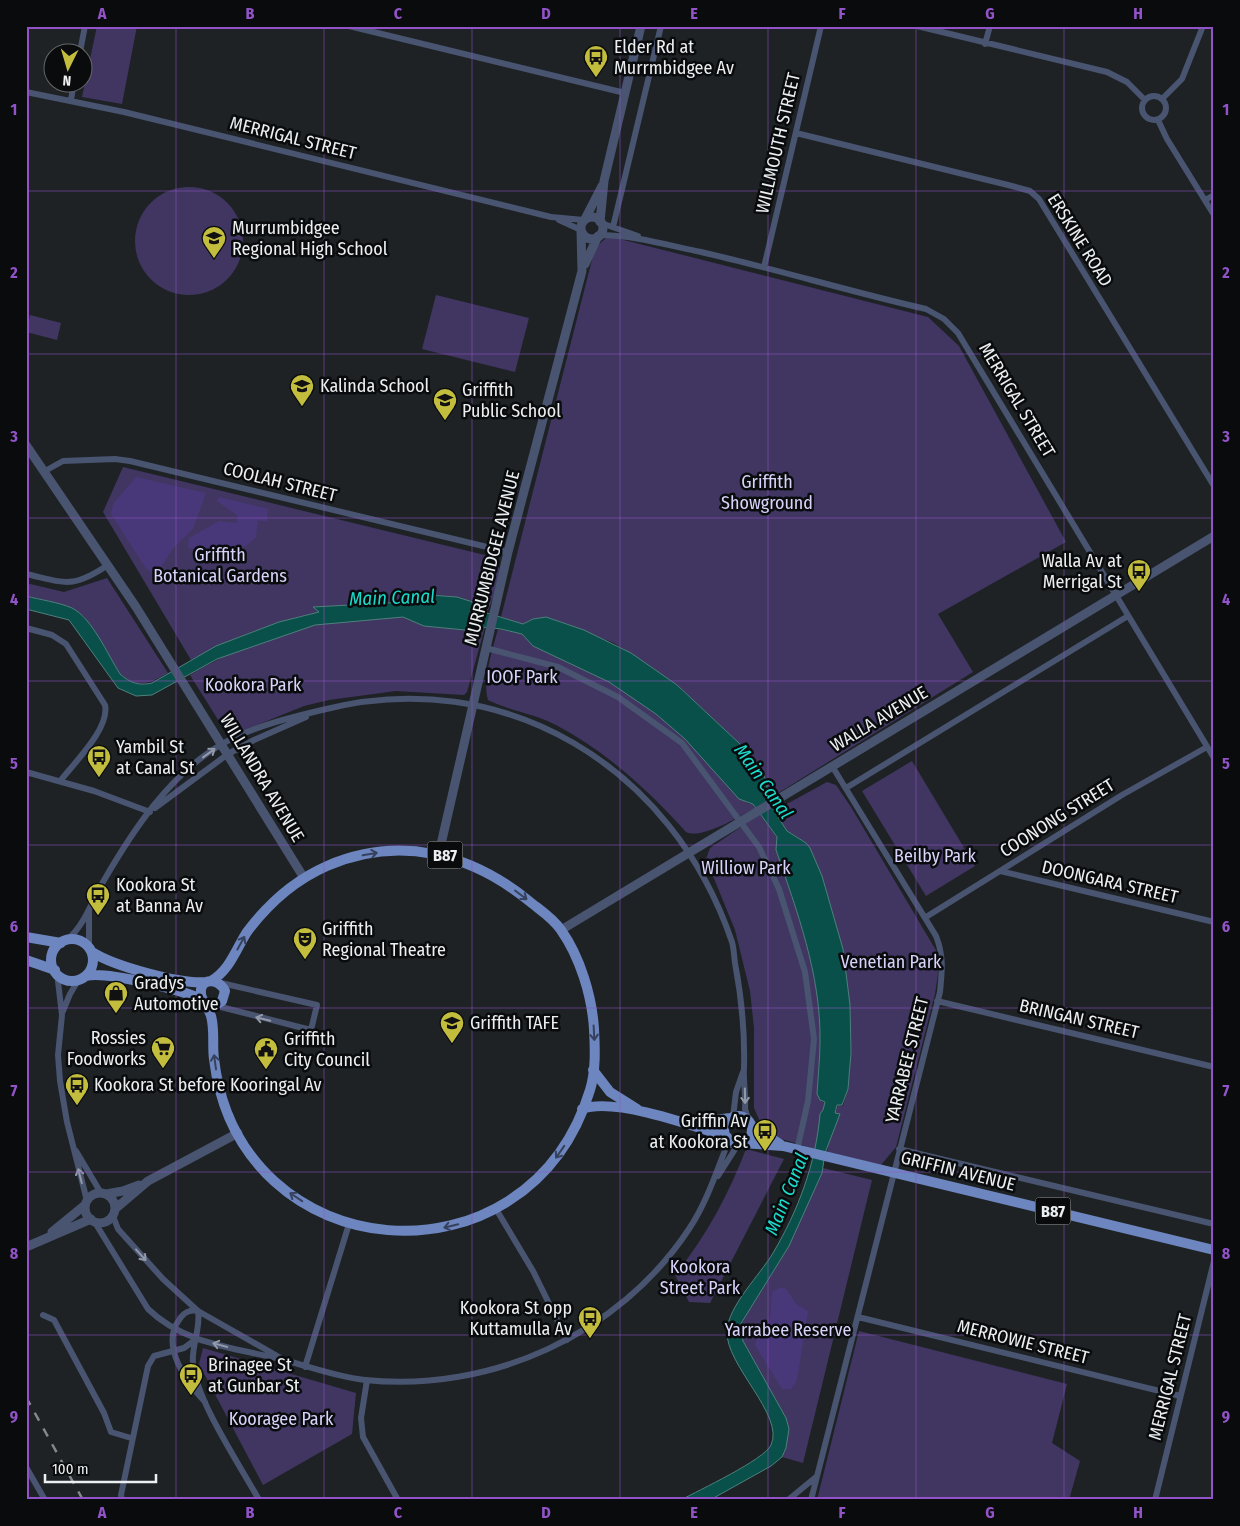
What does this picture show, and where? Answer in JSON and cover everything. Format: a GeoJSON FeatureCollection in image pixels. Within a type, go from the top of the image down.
{"type":"FeatureCollection","features":[{"type":"Feature","properties":{"kind":"main road","name":"B87"},"geometry":{"type":"LineString","coordinates":[[392,850],[439,853],[494,876],[550,918],[561,930],[588,992],[593,1019],[593,1070],[591,1086],[568,1138],[550,1164],[526,1188],[496,1209],[467,1222],[428,1231],[387,1231],[349,1224],[321,1212],[278,1184],[257,1161],[238,1133],[221,1095],[214,1063],[212,1022],[207,1003],[201,991],[227,967],[248,931],[267,909],[304,878],[330,865],[358,856],[392,850]]}},
{"type":"Feature","properties":{"kind":"main road"},"geometry":{"type":"LineString","coordinates":[[26,937],[64,941],[77,940],[107,961],[193,983],[212,982],[224,987],[225,994],[219,1003],[207,1003],[187,994],[105,975],[65,979],[56,972],[26,960]]}},
{"type":"Feature","properties":{"kind":"main road"},"geometry":{"type":"LineString","coordinates":[[56,972],[52,957],[55,949],[64,941]]}},
{"type":"Feature","properties":{"kind":"main road"},"geometry":{"type":"LineString","coordinates":[[82,977],[92,968],[90,950]]}},
{"type":"Feature","properties":{"kind":"main road"},"geometry":{"type":"LineString","coordinates":[[149,985],[152,973]]}},
{"type":"Feature","properties":{"kind":"main road","name":"GRIFFIN AVENUE"},"geometry":{"type":"LineString","coordinates":[[593,1070],[610,1092],[644,1113]]}},
{"type":"Feature","properties":{"kind":"main road","name":"GRIFFIN AVENUE"},"geometry":{"type":"LineString","coordinates":[[582,1109],[592,1105],[605,1106],[659,1116],[694,1125],[734,1141],[783,1146],[1214,1250]]}},
{"type":"Feature","properties":{"kind":"main road","name":"GRIFFIN AVENUE"},"geometry":{"type":"LineString","coordinates":[[659,1116],[704,1121],[732,1118]]}},
{"type":"Feature","properties":{"kind":"main road","name":"B87"},"geometry":{"type":"LineString","coordinates":[[732,1118],[743,1117],[750,1124]]}},
{"type":"Feature","properties":{"kind":"main road"},"geometry":{"type":"LineString","coordinates":[[732,1118],[725,1125],[734,1141],[751,1134],[750,1124]]}},
{"type":"Feature","properties":{"kind":"main road","name":"GRIFFIN AVENUE"},"geometry":{"type":"LineString","coordinates":[[750,1124],[783,1146]]}},
{"type":"Feature","properties":{"kind":"street"},"geometry":{"type":"LineString","coordinates":[[82,42],[85,26]]}},
{"type":"Feature","properties":{"kind":"street"},"geometry":{"type":"LineString","coordinates":[[349,26],[625,94]]}},
{"type":"Feature","properties":{"kind":"street","name":"MURRUMBIDGEE AVENUE"},"geometry":{"type":"LineString","coordinates":[[601,222],[604,181],[641,26]]}},
{"type":"Feature","properties":{"kind":"street"},"geometry":{"type":"LineString","coordinates":[[613,227],[661,26]]}},
{"type":"Feature","properties":{"kind":"street","name":"WILLMOUTH STREET"},"geometry":{"type":"LineString","coordinates":[[764,267],[821,26]]}},
{"type":"Feature","properties":{"kind":"street"},"geometry":{"type":"LineString","coordinates":[[917,26],[1107,72],[1127,82],[1145,100]]}},
{"type":"Feature","properties":{"kind":"street"},"geometry":{"type":"LineString","coordinates":[[985,44],[990,26]]}},
{"type":"Feature","properties":{"kind":"street"},"geometry":{"type":"LineString","coordinates":[[1162,99],[1182,79],[1203,26]]}},
{"type":"Feature","properties":{"kind":"street","name":"MERRIGAL STREET"},"geometry":{"type":"LineString","coordinates":[[26,92],[71,100],[583,225]]}},
{"type":"Feature","properties":{"kind":"street"},"geometry":{"type":"LineString","coordinates":[[71,100],[72,92]]}},
{"type":"Feature","properties":{"kind":"street"},"geometry":{"type":"LineString","coordinates":[[1157,96],[1162,99],[1166,111],[1158,120],[1152,121],[1146,118],[1142,106],[1145,100],[1157,96]]}},
{"type":"Feature","properties":{"kind":"street"},"geometry":{"type":"LineString","coordinates":[[1158,120],[1167,139],[1214,215]]}},
{"type":"Feature","properties":{"kind":"street","name":"ERSKINE ROAD"},"geometry":{"type":"LineString","coordinates":[[796,133],[1008,185],[1030,192],[1039,198],[1214,486]]}},
{"type":"Feature","properties":{"kind":"street","name":"MURRUMBIDGEE AVENUE"},"geometry":{"type":"LineString","coordinates":[[582,271],[583,225],[604,181]]}},
{"type":"Feature","properties":{"kind":"street"},"geometry":{"type":"LineString","coordinates":[[1205,200],[1214,195]]}},
{"type":"Feature","properties":{"kind":"street"},"geometry":{"type":"LineString","coordinates":[[595,218],[601,222],[602,228],[599,236],[588,238],[583,225],[595,218]]}},
{"type":"Feature","properties":{"kind":"street","name":"MERRIGAL STREET"},"geometry":{"type":"LineString","coordinates":[[601,222],[654,242]]}},
{"type":"Feature","properties":{"kind":"street","name":"MERRIGAL STREET"},"geometry":{"type":"LineString","coordinates":[[599,236],[615,235],[654,242],[764,267],[926,309],[944,319],[958,332],[1214,758]]}},
{"type":"Feature","properties":{"kind":"street","name":"MURRUMBIDGEE AVENUE"},"geometry":{"type":"LineString","coordinates":[[439,853],[508,552],[582,271],[599,236]]}},
{"type":"Feature","properties":{"kind":"street","name":"WILLANDRA AVENUE"},"geometry":{"type":"LineString","coordinates":[[26,445],[108,565],[171,662],[304,878]]}},
{"type":"Feature","properties":{"kind":"street","name":"COOLAH STREET"},"geometry":{"type":"LineString","coordinates":[[45,471],[63,461],[115,459],[130,461],[508,552]]}},
{"type":"Feature","properties":{"kind":"street","name":"WALLA AVENUE"},"geometry":{"type":"LineString","coordinates":[[561,930],[1214,536]]}},
{"type":"Feature","properties":{"kind":"street"},"geometry":{"type":"LineString","coordinates":[[26,574],[68,584],[79,581],[108,565]]}},
{"type":"Feature","properties":{"kind":"street"},"geometry":{"type":"LineString","coordinates":[[846,788],[1128,616]]}},
{"type":"Feature","properties":{"kind":"street"},"geometry":{"type":"LineString","coordinates":[[26,628],[52,636],[66,644],[96,689],[107,713],[102,726],[62,780]]}},
{"type":"Feature","properties":{"kind":"street"},"geometry":{"type":"LineString","coordinates":[[486,648],[558,667],[618,697],[682,743],[760,847],[779,889],[805,972],[814,1039],[808,1101],[798,1150]]}},
{"type":"Feature","properties":{"kind":"street"},"geometry":{"type":"LineString","coordinates":[[64,941],[77,930],[111,868],[163,793],[183,772],[222,744],[286,719],[330,708],[370,701],[406,699],[443,700],[473,704],[545,727],[595,756],[652,807],[690,852],[712,894],[732,944],[745,1023],[745,1109],[750,1124]]}},
{"type":"Feature","properties":{"kind":"street"},"geometry":{"type":"LineString","coordinates":[[150,812],[228,754],[254,740],[330,708]]}},
{"type":"Feature","properties":{"kind":"street","name":"COONONG STREET"},"geometry":{"type":"LineString","coordinates":[[926,917],[1122,795],[1207,747]]}},
{"type":"Feature","properties":{"kind":"street","name":"YARRABEE STREET"},"geometry":{"type":"LineString","coordinates":[[811,1500],[943,971],[942,950],[926,917],[832,766]]}},
{"type":"Feature","properties":{"kind":"street"},"geometry":{"type":"LineString","coordinates":[[26,772],[62,780],[150,812]]}},
{"type":"Feature","properties":{"kind":"street","name":"DOONGARA STREET"},"geometry":{"type":"LineString","coordinates":[[1000,871],[1214,922]]}},
{"type":"Feature","properties":{"kind":"street"},"geometry":{"type":"LineString","coordinates":[[89,910],[90,950]]}},
{"type":"Feature","properties":{"kind":"street"},"geometry":{"type":"LineString","coordinates":[[56,972],[62,1015],[58,1067],[66,1115],[86,1203],[87,1216],[113,1249],[141,1300],[159,1320],[196,1339],[306,1367],[367,1380],[414,1380],[466,1376],[520,1362],[567,1340],[621,1305],[656,1270],[690,1228],[734,1141]]}},
{"type":"Feature","properties":{"kind":"street"},"geometry":{"type":"LineString","coordinates":[[62,1015],[70,994],[82,977]]}},
{"type":"Feature","properties":{"kind":"street"},"geometry":{"type":"LineString","coordinates":[[207,1003],[311,1030],[316,1005],[212,982]]}},
{"type":"Feature","properties":{"kind":"street","name":"BRINGAN STREET"},"geometry":{"type":"LineString","coordinates":[[936,1001],[1214,1067]]}},
{"type":"Feature","properties":{"kind":"street"},"geometry":{"type":"LineString","coordinates":[[732,1118],[736,1092],[744,1070]]}},
{"type":"Feature","properties":{"kind":"street"},"geometry":{"type":"LineString","coordinates":[[44,1238],[86,1203],[92,1195],[123,1191],[148,1181],[238,1133]]}},
{"type":"Feature","properties":{"kind":"street"},"geometry":{"type":"LineString","coordinates":[[710,1187],[734,1141]]}},
{"type":"Feature","properties":{"kind":"street","name":"GRIFFIN AVENUE"},"geometry":{"type":"LineString","coordinates":[[899,1149],[1214,1224]]}},
{"type":"Feature","properties":{"kind":"street"},"geometry":{"type":"LineString","coordinates":[[75,1150],[103,1193],[113,1200],[118,1229],[158,1273],[198,1311],[284,1360]]}},
{"type":"Feature","properties":{"kind":"street"},"geometry":{"type":"LineString","coordinates":[[26,1247],[44,1238],[92,1220],[104,1222],[148,1181]]}},
{"type":"Feature","properties":{"kind":"street"},"geometry":{"type":"LineString","coordinates":[[496,1209],[533,1271],[567,1340]]}},
{"type":"Feature","properties":{"kind":"street"},"geometry":{"type":"LineString","coordinates":[[306,1367],[349,1224]]}},
{"type":"Feature","properties":{"kind":"street","name":"MERRIGAL STREET"},"geometry":{"type":"LineString","coordinates":[[1155,1500],[1214,1261]]}},
{"type":"Feature","properties":{"kind":"street"},"geometry":{"type":"LineString","coordinates":[[198,1311],[193,1310],[182,1315],[173,1328],[172,1338],[175,1352],[189,1386],[205,1402]]}},
{"type":"Feature","properties":{"kind":"street"},"geometry":{"type":"LineString","coordinates":[[198,1311],[200,1323],[193,1352],[193,1366],[205,1402],[259,1500]]}},
{"type":"Feature","properties":{"kind":"street"},"geometry":{"type":"LineString","coordinates":[[43,1315],[54,1320],[104,1412],[111,1432],[131,1438]]}},
{"type":"Feature","properties":{"kind":"street","name":"MERROWIE STREET"},"geometry":{"type":"LineString","coordinates":[[858,1317],[1180,1396]]}},
{"type":"Feature","properties":{"kind":"street"},"geometry":{"type":"LineString","coordinates":[[122,1500],[120,1495],[131,1438],[148,1366],[154,1356],[175,1352],[189,1346],[196,1339]]}},
{"type":"Feature","properties":{"kind":"street"},"geometry":{"type":"LineString","coordinates":[[367,1380],[361,1418],[363,1437],[398,1500]]}},
{"type":"Feature","properties":{"kind":"street"},"geometry":{"type":"LineString","coordinates":[[26,1467],[45,1500]]}},
{"type":"Feature","properties":{"kind":"street"},"geometry":{"type":"LineString","coordinates":[[788,1500],[816,1477]]}},
{"type":"Feature","properties":{"kind":"green space"},"geometry":{"type":"Polygon","coordinates":[[[97,26],[137,26],[122,104],[82,97],[83,92],[92,92],[92,50],[97,26]]]}},
{"type":"Feature","properties":{"kind":"green space"},"geometry":{"type":"Polygon","coordinates":[[[189,187],[210,191],[227,203],[239,220],[243,241],[239,262],[227,279],[210,291],[189,295],[168,291],[151,279],[139,262],[135,241],[139,220],[151,203],[168,191],[189,187]]]}},
{"type":"Feature","properties":{"kind":"green space","name":"Griffith Showground"},"geometry":{"type":"Polygon","coordinates":[[[608,236],[928,317],[959,346],[1066,542],[938,614],[973,672],[767,800],[767,792],[740,744],[677,685],[614,643],[546,617],[533,619],[523,624],[501,617],[595,248],[608,236]]]}},
{"type":"Feature","properties":{"kind":"green space"},"geometry":{"type":"Polygon","coordinates":[[[436,295],[529,318],[515,372],[422,349],[436,295]]]}},
{"type":"Feature","properties":{"kind":"green space"},"geometry":{"type":"Polygon","coordinates":[[[30,315],[61,323],[57,340],[26,332],[30,315]]]}},
{"type":"Feature","properties":{"kind":"green space","name":"Griffith Botanical Gardens"},"geometry":{"type":"Polygon","coordinates":[[[123,467],[493,557],[496,559],[499,571],[495,593],[487,613],[479,604],[457,597],[429,595],[405,602],[314,608],[320,612],[254,632],[222,644],[191,660],[103,512],[123,467]]]}},
{"type":"Feature","properties":{"kind":"green space"},"geometry":{"type":"Polygon","coordinates":[[[136,477],[206,493],[193,529],[174,547],[155,576],[145,567],[111,514],[113,504],[136,477]]]}},
{"type":"Feature","properties":{"kind":"green space"},"geometry":{"type":"Polygon","coordinates":[[[219,497],[268,509],[267,522],[258,520],[256,537],[245,547],[205,551],[188,548],[189,538],[219,521],[236,523],[238,516],[217,501],[219,497]]]}},
{"type":"Feature","properties":{"kind":"green space"},"geometry":{"type":"Polygon","coordinates":[[[107,578],[168,673],[156,680],[138,683],[126,679],[120,674],[84,617],[78,612],[49,601],[26,596],[26,583],[64,592],[107,578]]]}},
{"type":"Feature","properties":{"kind":"green space","name":"Kookora Park"},"geometry":{"type":"Polygon","coordinates":[[[404,617],[424,626],[465,630],[485,627],[467,692],[464,695],[396,691],[329,700],[304,706],[242,731],[230,730],[222,726],[190,675],[250,645],[283,633],[337,622],[404,617]]]}},
{"type":"Feature","properties":{"kind":"green space","name":"IOOF Park"},"geometry":{"type":"Polygon","coordinates":[[[498,629],[522,634],[533,646],[609,682],[656,714],[685,739],[747,803],[753,804],[756,808],[711,830],[693,834],[686,832],[642,787],[592,747],[548,721],[488,700],[487,674],[498,629]]]}},
{"type":"Feature","properties":{"kind":"green space","name":"Beilby Park"},"geometry":{"type":"Polygon","coordinates":[[[912,761],[975,866],[926,896],[862,791],[912,761]]]}},
{"type":"Feature","properties":{"kind":"green space","name":"Venetian Park"},"geometry":{"type":"Polygon","coordinates":[[[827,782],[836,785],[851,807],[937,952],[938,974],[935,994],[896,1147],[881,1165],[827,1153],[830,1132],[840,1114],[835,1114],[838,1105],[843,1106],[848,1089],[851,1053],[850,1005],[806,843],[787,831],[774,811],[827,782]]]}},
{"type":"Feature","properties":{"kind":"green space","name":"Williow Park"},"geometry":{"type":"Polygon","coordinates":[[[760,814],[777,838],[776,850],[806,944],[816,991],[820,1040],[817,1094],[822,1102],[826,1103],[815,1149],[775,1137],[762,1126],[754,1108],[754,1028],[750,991],[735,930],[706,859],[710,848],[760,814]]]}},
{"type":"Feature","properties":{"kind":"green space","name":"Kookora Street Park"},"geometry":{"type":"Polygon","coordinates":[[[746,1149],[784,1159],[710,1303],[689,1302],[675,1275],[697,1245],[715,1215],[732,1183],[746,1149]]]}},
{"type":"Feature","properties":{"kind":"green space","name":"Yarrabee Reserve"},"geometry":{"type":"Polygon","coordinates":[[[823,1168],[872,1180],[803,1463],[782,1457],[786,1448],[759,1373],[743,1341],[740,1325],[789,1246],[823,1168]]]}},
{"type":"Feature","properties":{"kind":"green space"},"geometry":{"type":"Polygon","coordinates":[[[781,1287],[786,1289],[796,1304],[808,1311],[797,1380],[791,1389],[782,1389],[755,1345],[758,1334],[770,1318],[772,1292],[781,1287]]]}},
{"type":"Feature","properties":{"kind":"green space"},"geometry":{"type":"Polygon","coordinates":[[[859,1331],[1067,1384],[1052,1443],[1080,1461],[1069,1500],[817,1500],[859,1331]]]}},
{"type":"Feature","properties":{"kind":"green space","name":"Kooragee Park"},"geometry":{"type":"Polygon","coordinates":[[[203,1348],[356,1393],[352,1434],[263,1485],[199,1364],[203,1348]]]}},
{"type":"Feature","properties":{"kind":"water","name":"Main Canal"},"geometry":{"type":"Polygon","coordinates":[[[429,595],[457,597],[479,604],[487,613],[523,624],[533,619],[546,617],[584,630],[631,653],[677,685],[740,744],[759,767],[767,782],[767,800],[787,831],[806,843],[810,848],[822,876],[843,949],[850,1005],[851,1053],[848,1089],[842,1105],[837,1105],[835,1113],[840,1114],[825,1153],[822,1173],[789,1246],[740,1325],[743,1341],[786,1418],[789,1429],[786,1448],[782,1457],[771,1466],[710,1500],[681,1500],[757,1459],[771,1445],[773,1433],[770,1419],[735,1359],[729,1344],[727,1331],[733,1311],[773,1253],[798,1203],[810,1168],[820,1114],[825,1102],[820,1100],[817,1094],[820,1047],[819,1016],[812,968],[799,920],[776,850],[777,837],[753,804],[739,799],[685,739],[656,714],[609,682],[533,646],[522,634],[482,627],[465,630],[424,626],[403,617],[315,625],[217,659],[152,695],[136,696],[118,688],[69,620],[26,609],[26,596],[72,608],[93,628],[120,674],[131,682],[143,684],[152,683],[216,646],[279,622],[319,612],[313,607],[405,602],[429,595]]]}},
{"type":"Feature","properties":{"kind":"railway"},"geometry":{"type":"LineString","coordinates":[[26,1397],[83,1500]]}},
{"type":"Feature","properties":{"kind":"place","name":"Elder Rd at Murrmbidgee Av"},"geometry":{"type":"Point","coordinates":[596,78]}},
{"type":"Feature","properties":{"kind":"place","name":"Murrumbidgee Regional High School"},"geometry":{"type":"Point","coordinates":[214,259]}},
{"type":"Feature","properties":{"kind":"place","name":"Kalinda School"},"geometry":{"type":"Point","coordinates":[302,407]}},
{"type":"Feature","properties":{"kind":"place","name":"Griffith Public School"},"geometry":{"type":"Point","coordinates":[445,421]}},
{"type":"Feature","properties":{"kind":"place","name":"Walla Av at Merrigal St"},"geometry":{"type":"Point","coordinates":[1139,592]}},
{"type":"Feature","properties":{"kind":"place","name":"Yambil St at Canal St"},"geometry":{"type":"Point","coordinates":[99,778]}},
{"type":"Feature","properties":{"kind":"place","name":"Kookora St at Banna Av"},"geometry":{"type":"Point","coordinates":[98,916]}},
{"type":"Feature","properties":{"kind":"place","name":"Griffith Regional Theatre"},"geometry":{"type":"Point","coordinates":[305,960]}},
{"type":"Feature","properties":{"kind":"place","name":"Gradys Automotive"},"geometry":{"type":"Point","coordinates":[116,1014]}},
{"type":"Feature","properties":{"kind":"place","name":"Griffith TAFE"},"geometry":{"type":"Point","coordinates":[452,1044]}},
{"type":"Feature","properties":{"kind":"place","name":"Rossies Foodworks"},"geometry":{"type":"Point","coordinates":[163,1069]}},
{"type":"Feature","properties":{"kind":"place","name":"Griffith City Council"},"geometry":{"type":"Point","coordinates":[266,1070]}},
{"type":"Feature","properties":{"kind":"place","name":"Kookora St before Kooringal Av"},"geometry":{"type":"Point","coordinates":[77,1106]}},
{"type":"Feature","properties":{"kind":"place","name":"Griffin Av at Kookora St"},"geometry":{"type":"Point","coordinates":[765,1152]}},
{"type":"Feature","properties":{"kind":"place","name":"Kookora St opp Kuttamulla Av"},"geometry":{"type":"Point","coordinates":[590,1339]}},
{"type":"Feature","properties":{"kind":"place","name":"Brinagee St at Gunbar St"},"geometry":{"type":"Point","coordinates":[191,1396]}}]}
